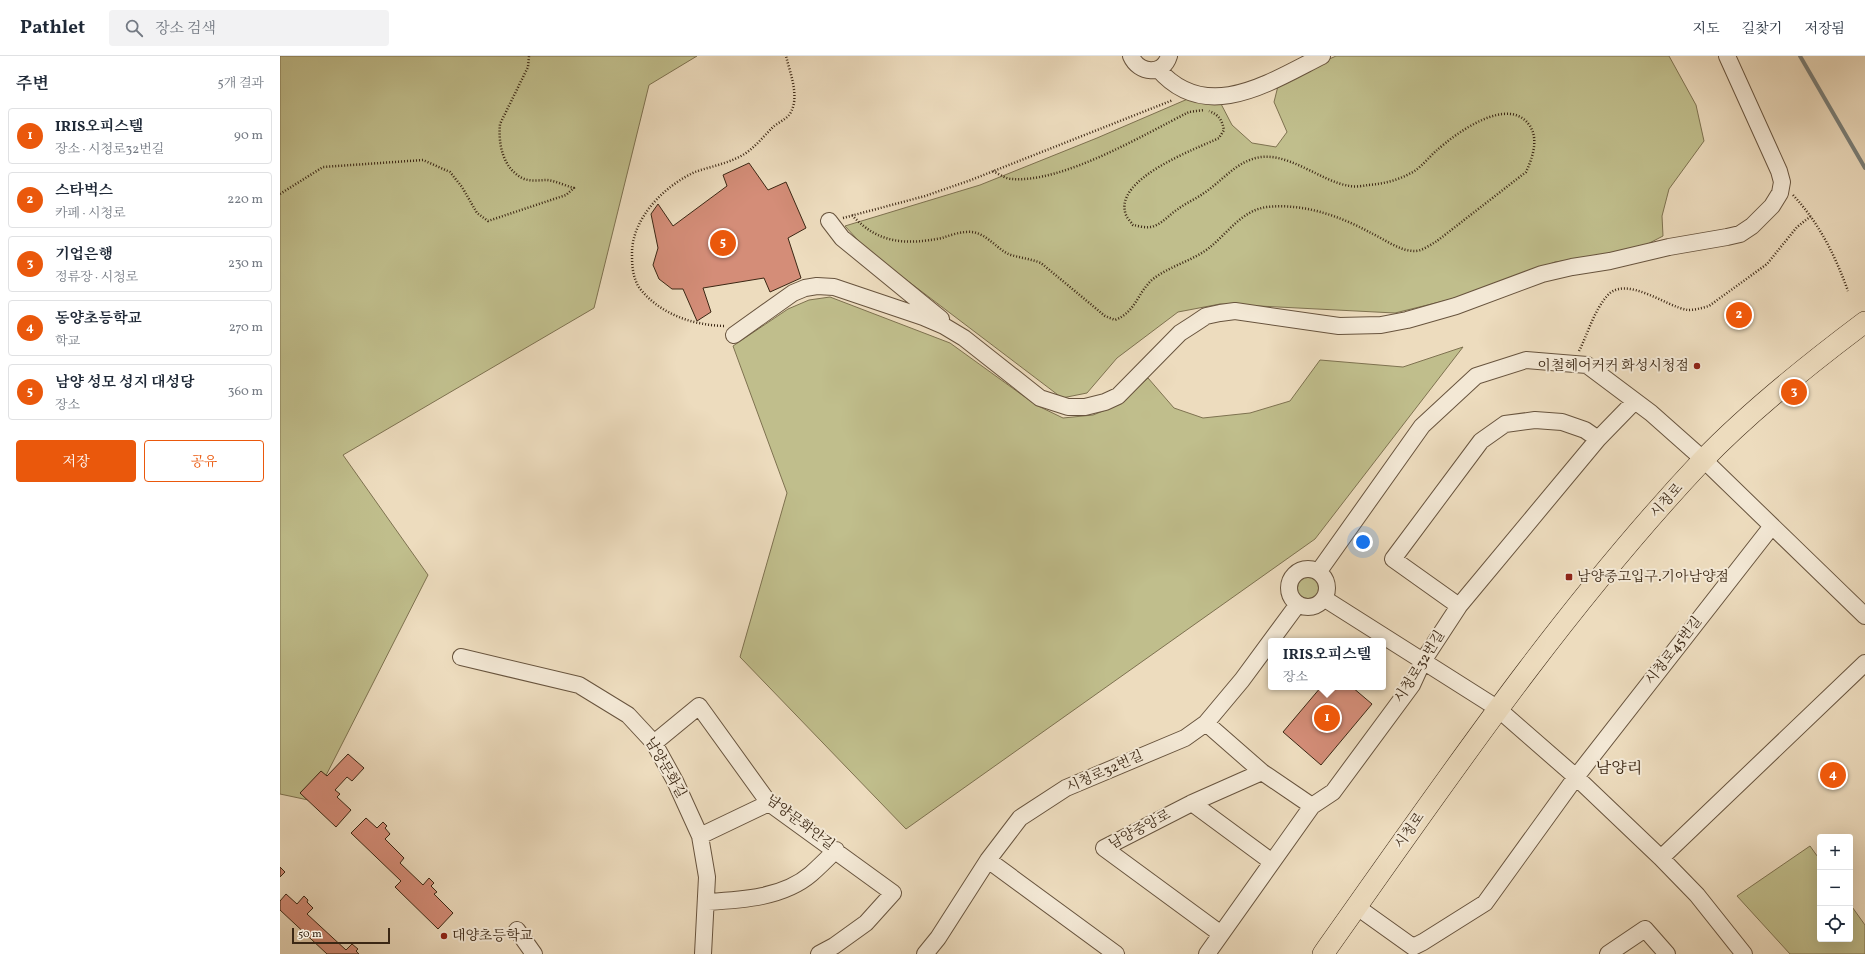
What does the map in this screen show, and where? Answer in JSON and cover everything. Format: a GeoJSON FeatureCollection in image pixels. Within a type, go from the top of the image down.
{"type":"FeatureCollection","features":[{"type":"Feature","properties":{"kind":"main road","name":"시청로"},"geometry":{"type":"LineString","coordinates":[[1323,954],[1498,708],[1618,555],[1704,460],[1765,402],[1822,354],[1865,322]]}},
{"type":"Feature","properties":{"kind":"street"},"geometry":{"type":"LineString","coordinates":[[1131,56],[1134,63],[1139,67],[1152,71],[1163,66],[1169,56]]}},
{"type":"Feature","properties":{"kind":"street"},"geometry":{"type":"LineString","coordinates":[[1158,69],[1167,80],[1189,94],[1219,97],[1240,93],[1265,84],[1322,56]]}},
{"type":"Feature","properties":{"kind":"street"},"geometry":{"type":"LineString","coordinates":[[829,221],[842,238],[1040,398],[1068,407],[1085,407],[1105,402],[1118,396],[1180,333],[1206,316],[1235,311],[1339,326],[1362,326],[1407,320],[1456,306],[1542,274],[1572,267],[1610,261],[1669,247],[1740,234],[1752,226],[1772,206],[1780,193],[1782,182],[1779,171],[1727,56]]}},
{"type":"Feature","properties":{"kind":"street"},"geometry":{"type":"LineString","coordinates":[[734,335],[793,293],[805,288],[817,286],[841,289],[923,317],[944,326],[964,338]]}},
{"type":"Feature","properties":{"kind":"street"},"geometry":{"type":"LineString","coordinates":[[1319,571],[1422,426],[1476,376],[1526,360],[1587,365],[1651,413],[1704,460],[1865,616]]}},
{"type":"Feature","properties":{"kind":"street","name":"시청로32번길"},"geometry":{"type":"LineString","coordinates":[[1207,954],[1312,806],[1333,792],[1412,685],[1422,661],[1459,606],[1598,439],[1635,401]]}},
{"type":"Feature","properties":{"kind":"street"},"geometry":{"type":"LineString","coordinates":[[1459,606],[1393,559],[1481,441],[1505,424],[1535,420],[1562,422],[1585,430],[1598,439]]}},
{"type":"Feature","properties":{"kind":"street","name":"시청로45번길"},"geometry":{"type":"LineString","coordinates":[[1357,907],[1413,947],[1485,903],[1576,777],[1772,526]]}},
{"type":"Feature","properties":{"kind":"street"},"geometry":{"type":"LineString","coordinates":[[1306,569],[1319,571],[1328,587],[1325,599],[1315,606],[1303,607],[1298,604],[1290,594],[1290,581],[1299,571],[1306,569]]}},
{"type":"Feature","properties":{"kind":"street"},"geometry":{"type":"LineString","coordinates":[[1325,599],[1498,708],[1576,777],[1661,858],[1697,895],[1744,954]]}},
{"type":"Feature","properties":{"kind":"street","name":"시청로32번길"},"geometry":{"type":"LineString","coordinates":[[1273,638],[1298,604]]}},
{"type":"Feature","properties":{"kind":"street","name":"시청로32번길"},"geometry":{"type":"LineString","coordinates":[[925,954],[938,938],[988,860],[1020,818],[1066,788],[1184,738],[1206,723],[1242,680],[1268,645]]}},
{"type":"Feature","properties":{"kind":"street","name":"남양문화길"},"geometry":{"type":"LineString","coordinates":[[462,657],[579,685],[628,715],[654,743],[700,836],[707,877],[703,954]]}},
{"type":"Feature","properties":{"kind":"street"},"geometry":{"type":"LineString","coordinates":[[1661,858],[1865,664]]}},
{"type":"Feature","properties":{"kind":"street","name":"남양문화안길"},"geometry":{"type":"LineString","coordinates":[[654,743],[699,706],[768,803],[893,892],[866,923],[837,950],[819,954]]}},
{"type":"Feature","properties":{"kind":"street"},"geometry":{"type":"LineString","coordinates":[[1206,723],[1262,772],[1312,806]]}},
{"type":"Feature","properties":{"kind":"street","name":"남양중앙로"},"geometry":{"type":"LineString","coordinates":[[1221,934],[1104,848],[1192,803],[1262,772]]}},
{"type":"Feature","properties":{"kind":"street"},"geometry":{"type":"LineString","coordinates":[[700,836],[768,803]]}},
{"type":"Feature","properties":{"kind":"street"},"geometry":{"type":"LineString","coordinates":[[1192,803],[1272,862]]}},
{"type":"Feature","properties":{"kind":"street"},"geometry":{"type":"LineString","coordinates":[[706,902],[741,900],[782,890],[810,875],[836,850]]}},
{"type":"Feature","properties":{"kind":"street"},"geometry":{"type":"LineString","coordinates":[[988,860],[1116,954]]}},
{"type":"Feature","properties":{"kind":"street"},"geometry":{"type":"LineString","coordinates":[[1608,954],[1645,929],[1667,954]]}},
{"type":"Feature","properties":{"kind":"street"},"geometry":{"type":"LineString","coordinates":[[517,930],[534,954]]}},
{"type":"Feature","properties":{"kind":"path"},"geometry":{"type":"LineString","coordinates":[[280,194],[323,167],[423,160],[450,172],[462,187],[477,213],[488,221],[566,195],[574,188],[548,180],[522,178],[506,165],[502,150],[499,131],[500,124],[528,67],[529,56]]}},
{"type":"Feature","properties":{"kind":"path"},"geometry":{"type":"LineString","coordinates":[[751,323],[724,326],[703,325],[679,317],[650,302],[638,286],[632,271],[632,249],[638,227],[651,206],[664,192],[695,173],[732,160],[746,153],[773,127],[789,115],[794,105],[794,96],[786,56]]}},
{"type":"Feature","properties":{"kind":"path"},"geometry":{"type":"LineString","coordinates":[[829,221],[925,196],[1189,94]]}},
{"type":"Feature","properties":{"kind":"path"},"geometry":{"type":"LineString","coordinates":[[852,215],[870,232],[892,240],[922,242],[971,232],[982,235],[1011,255],[1029,258],[1041,263],[1105,316],[1115,320],[1124,316],[1131,309],[1144,289],[1153,280],[1165,271],[1203,252],[1249,213],[1265,207],[1287,206],[1321,212],[1370,232],[1399,248],[1414,251],[1423,249],[1438,241],[1526,172],[1532,159],[1534,142],[1532,130],[1526,120],[1515,114],[1490,117],[1473,124],[1438,149],[1412,172],[1389,182],[1369,185],[1350,186],[1331,180],[1296,163],[1273,158],[1257,157],[1243,163],[1205,193],[1179,208],[1153,227],[1133,225],[1126,214],[1125,204],[1131,190],[1142,177],[1160,166],[1219,138],[1224,130],[1222,121],[1216,114],[1207,110],[1189,112],[1101,157],[1043,177],[1010,179],[993,171]]}},
{"type":"Feature","properties":{"kind":"path"},"geometry":{"type":"LineString","coordinates":[[1782,182],[1811,216],[1827,241],[1848,291]]}},
{"type":"Feature","properties":{"kind":"path"},"geometry":{"type":"LineString","coordinates":[[1579,351],[1601,304],[1609,294],[1618,288],[1626,288],[1688,310],[1709,306],[1767,264],[1797,228],[1811,216]]}},
{"type":"Feature","properties":{"kind":"shaded area"},"geometry":{"type":"Polygon","coordinates":[[[280,56],[697,56],[649,85],[594,308],[343,455],[428,575],[313,801],[280,794],[280,56]]]}},
{"type":"Feature","properties":{"kind":"shaded area"},"geometry":{"type":"Polygon","coordinates":[[[1336,56],[1669,56],[1696,105],[1704,141],[1669,189],[1662,216],[1663,236],[1632,252],[1555,262],[1480,292],[1395,313],[1220,304],[1178,312],[1117,358],[1087,393],[1062,398],[867,250],[845,226],[980,185],[1097,138],[1190,98],[1220,102],[1232,125],[1252,143],[1276,147],[1287,132],[1274,102],[1279,82],[1336,56]]]}},
{"type":"Feature","properties":{"kind":"shaded area"},"geometry":{"type":"Polygon","coordinates":[[[830,297],[950,343],[1036,405],[1063,418],[1093,415],[1118,405],[1148,378],[1174,408],[1203,418],[1250,413],[1290,401],[1320,360],[1403,367],[1463,347],[1315,539],[906,829],[740,657],[787,493],[733,346],[788,309],[809,300],[830,297]]]}},
{"type":"Feature","properties":{"kind":"shaded area"},"geometry":{"type":"Polygon","coordinates":[[[1308,576],[1317,579],[1320,588],[1317,597],[1308,600],[1299,597],[1296,588],[1299,579],[1308,576]]]}},
{"type":"Feature","properties":{"kind":"shaded area"},"geometry":{"type":"Polygon","coordinates":[[[1810,846],[1817,856],[1817,942],[1853,942],[1853,908],[1865,925],[1865,954],[1790,954],[1737,896],[1810,846]]]}},
{"type":"Feature","properties":{"kind":"building"},"geometry":{"type":"Polygon","coordinates":[[[749,163],[768,190],[786,182],[806,228],[788,238],[801,278],[770,292],[764,278],[703,288],[711,312],[697,321],[683,289],[672,289],[659,279],[653,265],[658,248],[651,214],[658,204],[673,226],[727,186],[723,175],[749,163]]]}},
{"type":"Feature","properties":{"kind":"building"},"geometry":{"type":"Polygon","coordinates":[[[1318,690],[1356,690],[1372,704],[1321,765],[1283,732],[1318,690]]]}},
{"type":"Feature","properties":{"kind":"building"},"geometry":{"type":"Polygon","coordinates":[[[348,754],[364,768],[352,781],[347,777],[335,790],[340,794],[337,797],[351,810],[336,827],[300,793],[321,771],[327,776],[348,754]]]}},
{"type":"Feature","properties":{"kind":"building"},"geometry":{"type":"Polygon","coordinates":[[[366,818],[377,828],[383,822],[387,826],[385,828],[390,834],[385,839],[404,858],[400,863],[423,885],[429,878],[434,883],[431,886],[437,892],[434,894],[453,913],[438,929],[395,887],[401,881],[351,833],[366,818]]]}},
{"type":"Feature","properties":{"kind":"building"},"geometry":{"type":"Polygon","coordinates":[[[280,867],[285,872],[280,877],[280,867]]]}},
{"type":"Feature","properties":{"kind":"building"},"geometry":{"type":"Polygon","coordinates":[[[286,894],[297,904],[304,896],[313,908],[307,914],[346,950],[352,944],[358,949],[356,951],[359,954],[327,954],[280,910],[280,901],[286,894]]]}},
{"type":"Feature","properties":{"kind":"waterway"},"geometry":{"type":"LineString","coordinates":[[1800,56],[1865,168]]}},
{"type":"Feature","properties":{"kind":"place","name":"남양 성모 성지 대성당"},"geometry":{"type":"Point","coordinates":[723,243]}},
{"type":"Feature","properties":{"kind":"place","name":"스타벅스"},"geometry":{"type":"Point","coordinates":[1739,315]}},
{"type":"Feature","properties":{"kind":"place","name":"이철헤어커커 화성시청점"},"geometry":{"type":"Point","coordinates":[1697,366]}},
{"type":"Feature","properties":{"kind":"place","name":"기업은행"},"geometry":{"type":"Point","coordinates":[1794,392]}},
{"type":"Feature","properties":{"kind":"place","name":"남양중고입구.기아남양점"},"geometry":{"type":"Point","coordinates":[1569,577]}},
{"type":"Feature","properties":{"kind":"place","name":"IRIS오피스텔"},"geometry":{"type":"Point","coordinates":[1327,718]}},
{"type":"Feature","properties":{"kind":"place","name":"동양초등학교"},"geometry":{"type":"Point","coordinates":[1833,775]}},
{"type":"Feature","properties":{"kind":"place","name":"대양초등학교"},"geometry":{"type":"Point","coordinates":[444,936]}},
{"type":"Feature","properties":{"kind":"district","name":"남양리"},"geometry":{"type":"Point","coordinates":[1619,769]}}]}
